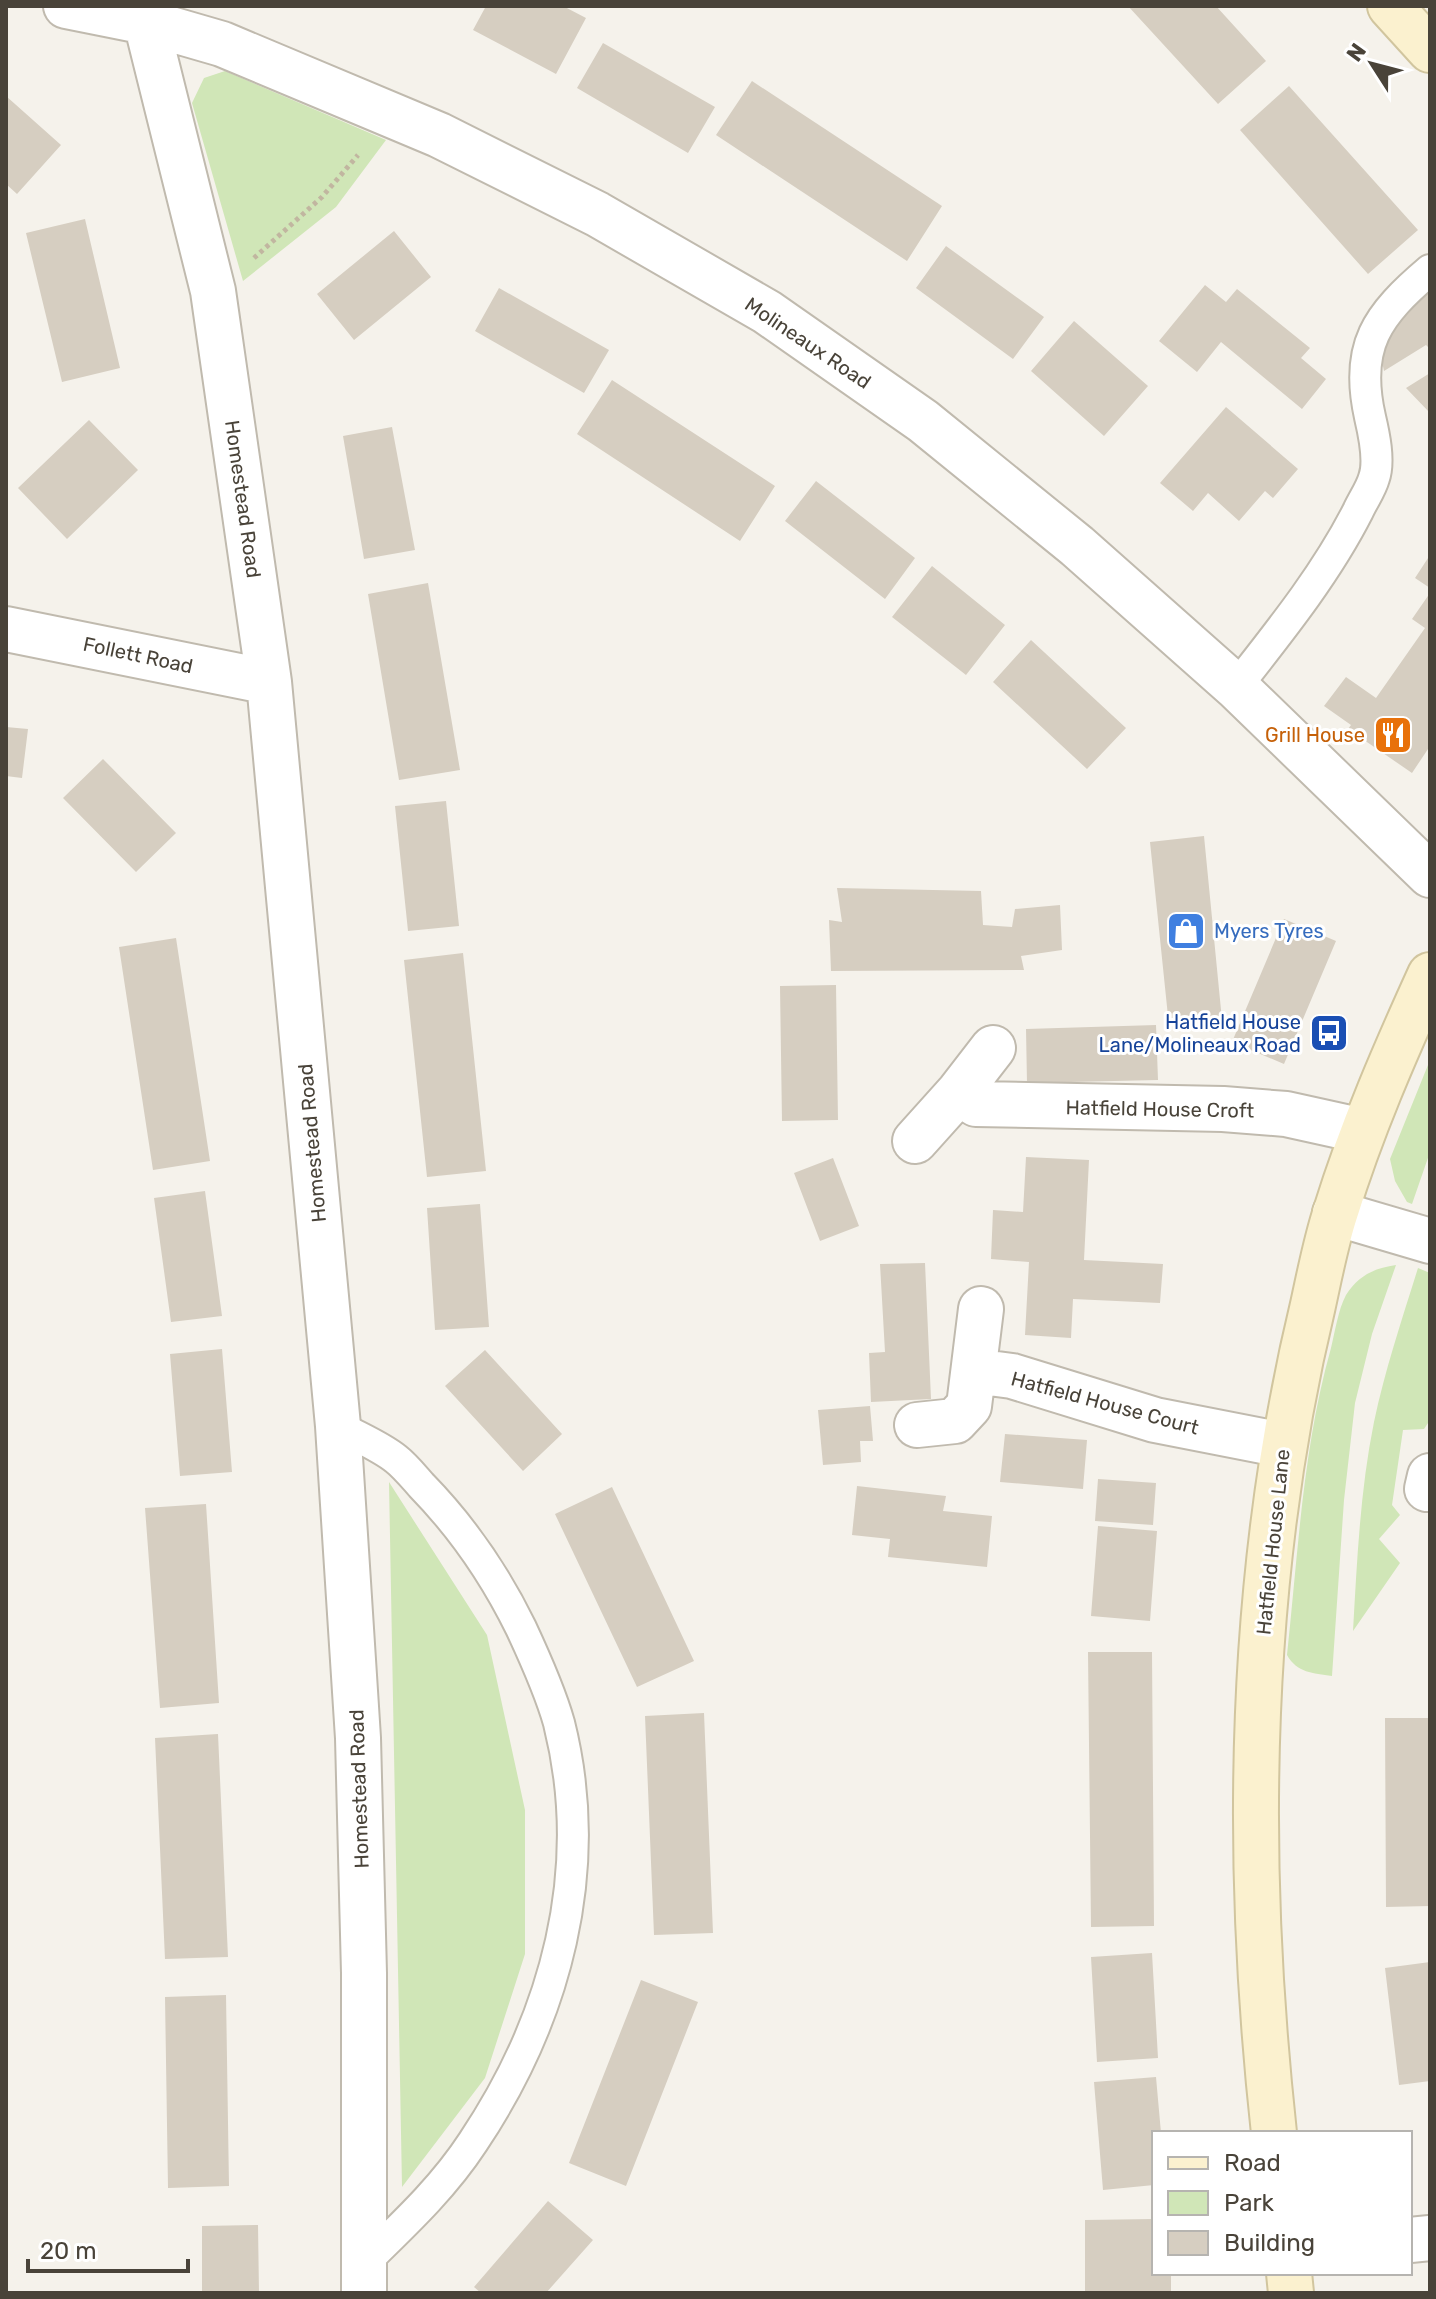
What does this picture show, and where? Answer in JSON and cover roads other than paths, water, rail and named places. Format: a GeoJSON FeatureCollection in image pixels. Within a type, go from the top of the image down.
{"type":"FeatureCollection","features":[{"type":"Feature","properties":{"kind":"street","name":"Molineaux Road"},"geometry":{"type":"LineString","coordinates":[[66,6],[144,14],[439,135],[597,214],[767,312],[923,421],[1077,546],[1236,687],[1430,875]]}},
{"type":"Feature","properties":{"kind":"street"},"geometry":{"type":"LineString","coordinates":[[1390,6],[1430,50]]}},
{"type":"Feature","properties":{"kind":"street","name":"Homestead Road"},"geometry":{"type":"LineString","coordinates":[[144,14],[213,291],[269,682],[338,1426],[358,1738],[364,1973],[364,2278]]}},
{"type":"Feature","properties":{"kind":"street","name":"Follett Road"},"geometry":{"type":"LineString","coordinates":[[6,629],[269,682]]}},
{"type":"Feature","properties":{"kind":"street","name":"Hatfield House Lane"},"geometry":{"type":"LineString","coordinates":[[1274,2131],[1257,1917],[1257,1762],[1265,1599],[1283,1445],[1335,1213],[1363,1131],[1430,975]]}},
{"type":"Feature","properties":{"kind":"street"},"geometry":{"type":"LineString","coordinates":[[915,1141],[993,1048]]}},
{"type":"Feature","properties":{"kind":"street","name":"Hatfield House Croft"},"geometry":{"type":"LineString","coordinates":[[959,1092],[976,1104],[1223,1109],[1286,1114],[1363,1131]]}},
{"type":"Feature","properties":{"kind":"street"},"geometry":{"type":"LineString","coordinates":[[1335,1213],[1430,1241]]}},
{"type":"Feature","properties":{"kind":"street"},"geometry":{"type":"LineString","coordinates":[[917,1425],[955,1421],[969,1406],[981,1309]]}},
{"type":"Feature","properties":{"kind":"street","name":"Hatfield House Court"},"geometry":{"type":"LineString","coordinates":[[974,1371],[1012,1376],[1155,1420],[1283,1445]]}},
{"type":"Feature","properties":{"kind":"lane"},"geometry":{"type":"LineString","coordinates":[[1236,687],[1294,613],[1348,530],[1375,476],[1374,435],[1365,392],[1366,356],[1379,321],[1430,270]]}},
{"type":"Feature","properties":{"kind":"lane"},"geometry":{"type":"LineString","coordinates":[[338,1426],[395,1458],[448,1512],[500,1585],[534,1655],[559,1723],[571,1806],[569,1902],[552,1983],[520,2063],[473,2143],[364,2278]]}},
{"type":"Feature","properties":{"kind":"place","name":"Grill House"},"geometry":{"type":"Point","coordinates":[1393,735]}},
{"type":"Feature","properties":{"kind":"place","name":"Myers Tyres"},"geometry":{"type":"Point","coordinates":[1186,931]}},
{"type":"Feature","properties":{"kind":"place","name":"Hatfield House Lane/Molineaux Road"},"geometry":{"type":"Point","coordinates":[1329,1033]}}]}
